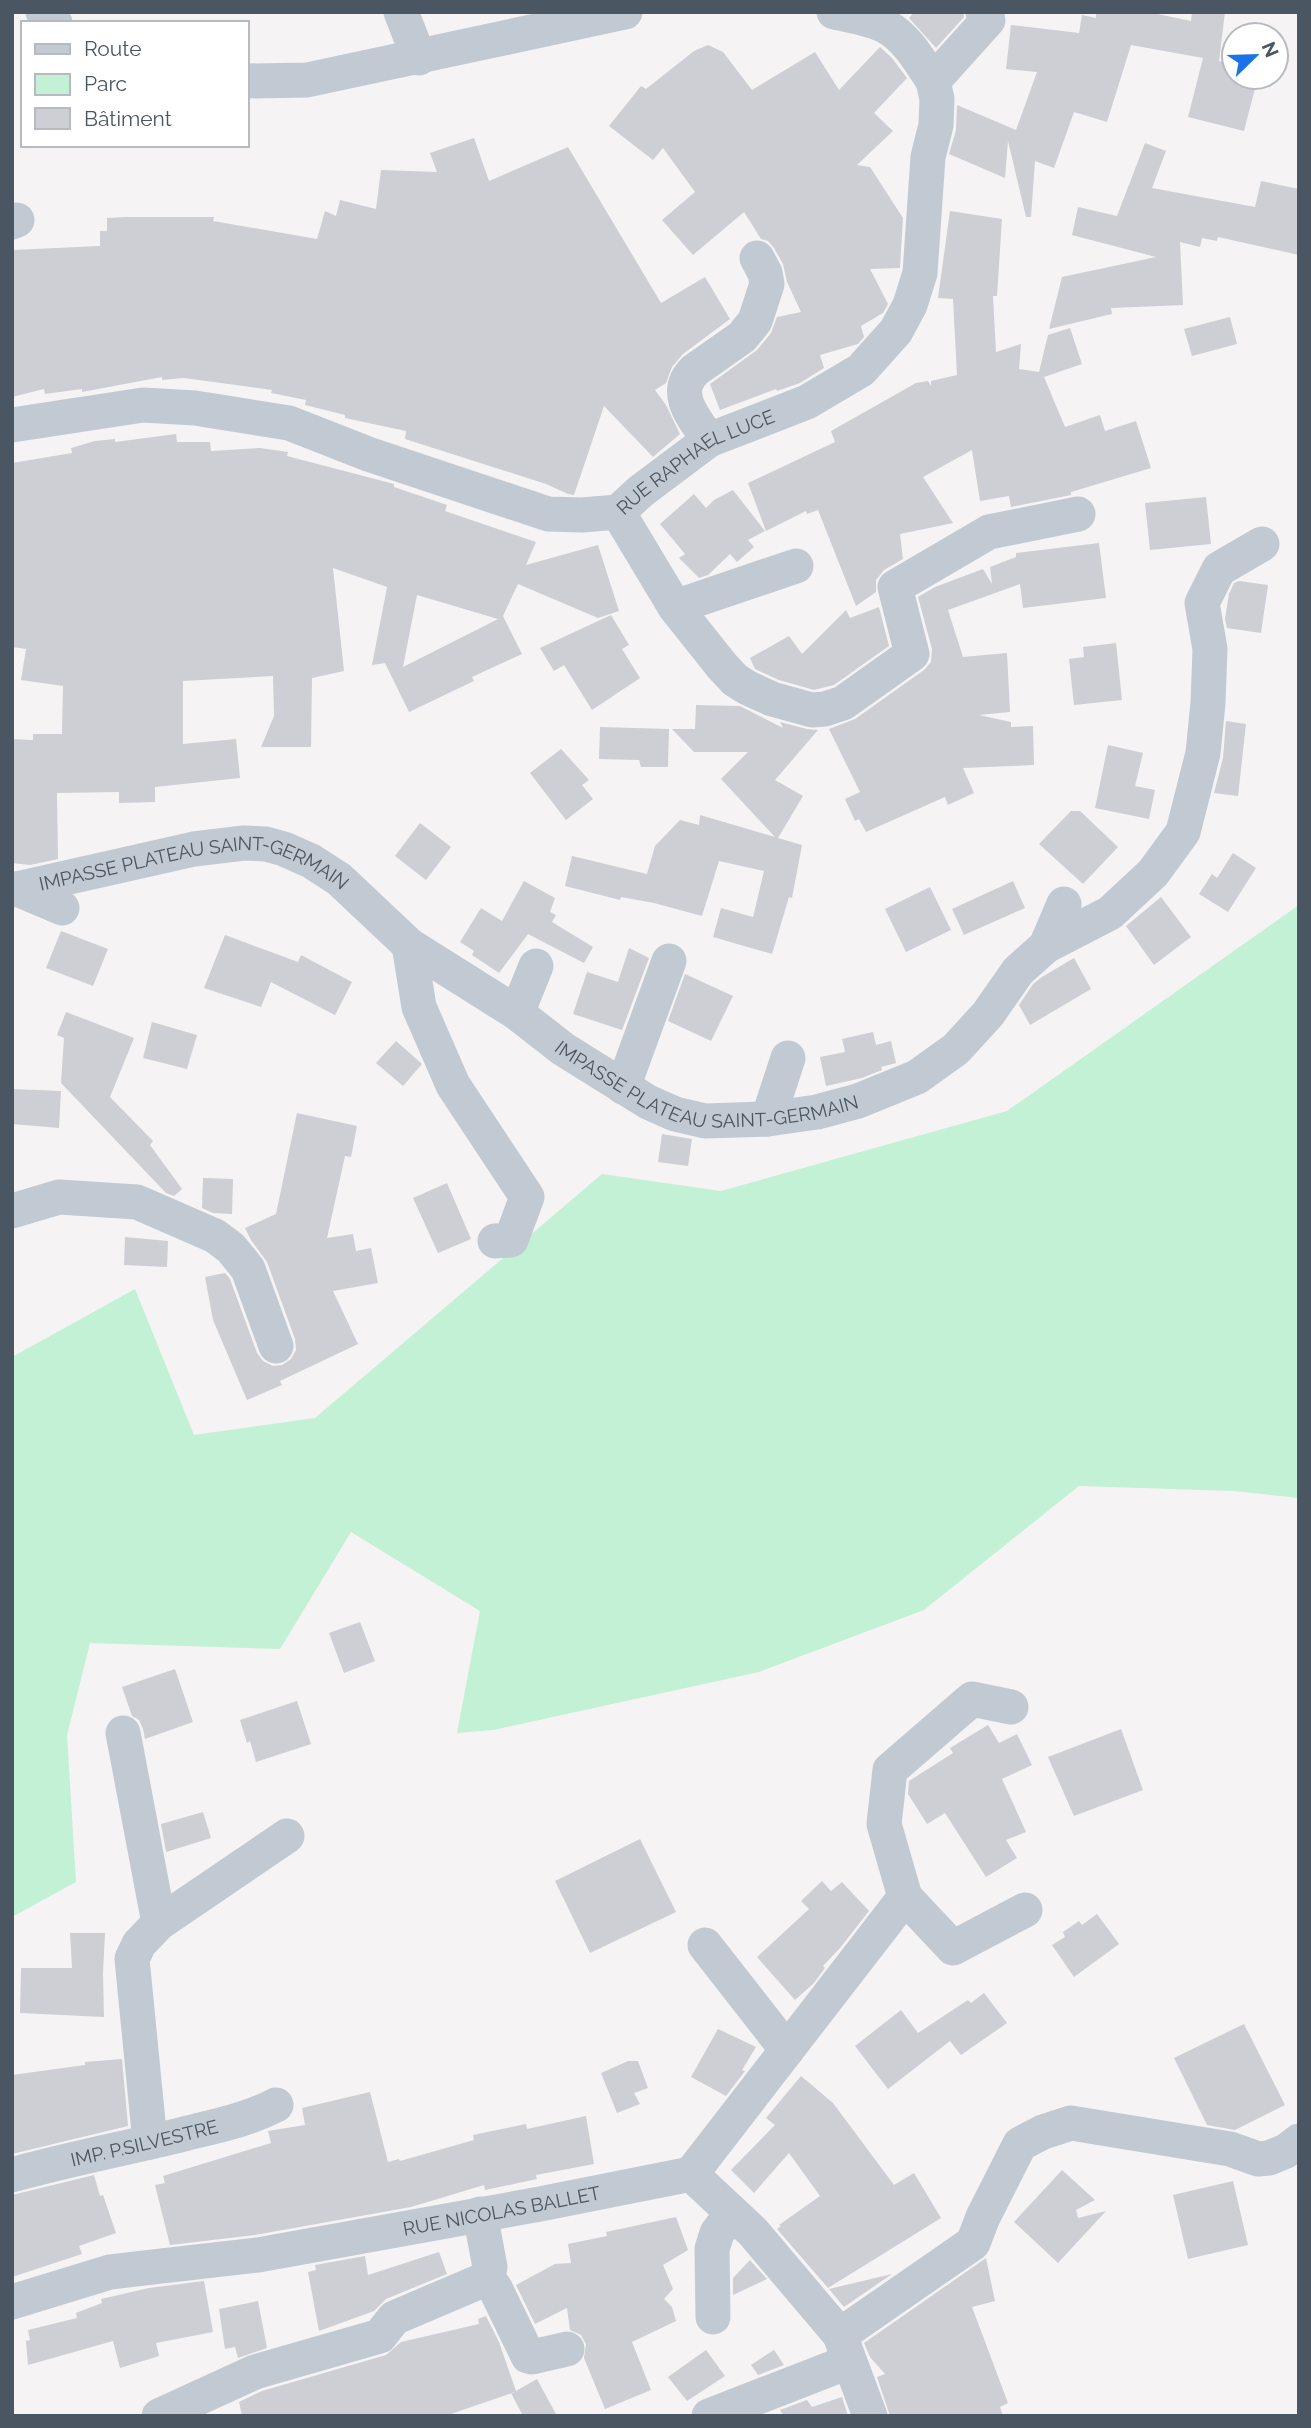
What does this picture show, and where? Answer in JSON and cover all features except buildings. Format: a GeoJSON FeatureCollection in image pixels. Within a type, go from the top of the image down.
{"type":"FeatureCollection","features":[{"type":"Feature","properties":{"kind":"street"},"geometry":{"type":"LineString","coordinates":[[401,12],[419,58]]}},
{"type":"Feature","properties":{"kind":"street"},"geometry":{"type":"LineString","coordinates":[[248,81],[307,80],[625,12]]}},
{"type":"Feature","properties":{"kind":"street"},"geometry":{"type":"LineString","coordinates":[[849,14],[889,28],[912,50],[933,81],[988,20],[983,12]]}},
{"type":"Feature","properties":{"kind":"street","name":"RUE RAPHAEL LUCE"},"geometry":{"type":"LineString","coordinates":[[12,425],[144,405],[195,408],[289,423],[368,454],[548,514],[618,512],[641,491],[709,440],[807,402],[860,370],[896,331],[911,305],[920,273],[929,157],[936,125],[937,99],[933,81]]}},
{"type":"Feature","properties":{"kind":"street"},"geometry":{"type":"LineString","coordinates":[[709,440],[684,399],[684,388],[695,370],[743,337],[755,321],[767,285],[765,273],[757,258]]}},
{"type":"Feature","properties":{"kind":"street"},"geometry":{"type":"LineString","coordinates":[[618,512],[676,607],[735,680],[786,703],[812,710],[843,703],[912,654],[895,587],[989,531],[1078,514]]}},
{"type":"Feature","properties":{"kind":"street","name":"IMPASSE PLATEAU SAINT-GERMAIN"},"geometry":{"type":"LineString","coordinates":[[14,890],[194,849],[266,844],[311,861],[340,879],[409,945],[517,1013],[563,1049],[623,1087],[675,1114],[705,1121],[768,1119],[817,1112],[858,1101],[917,1077],[956,1049],[988,1014],[1018,971],[1046,946],[1110,913],[1153,873],[1183,832],[1203,753],[1208,703],[1210,649],[1202,603],[1219,569],[1262,544]]}},
{"type":"Feature","properties":{"kind":"street"},"geometry":{"type":"LineString","coordinates":[[676,607],[796,566]]}},
{"type":"Feature","properties":{"kind":"street"},"geometry":{"type":"LineString","coordinates":[[14,890],[62,908]]}},
{"type":"Feature","properties":{"kind":"street"},"geometry":{"type":"LineString","coordinates":[[1046,946],[1064,904]]}},
{"type":"Feature","properties":{"kind":"street"},"geometry":{"type":"LineString","coordinates":[[409,945],[419,1007],[453,1085],[527,1197],[511,1240],[495,1241]]}},
{"type":"Feature","properties":{"kind":"street"},"geometry":{"type":"LineString","coordinates":[[623,1087],[669,961]]}},
{"type":"Feature","properties":{"kind":"street"},"geometry":{"type":"LineString","coordinates":[[517,1013],[536,966]]}},
{"type":"Feature","properties":{"kind":"street"},"geometry":{"type":"LineString","coordinates":[[768,1119],[788,1058]]}},
{"type":"Feature","properties":{"kind":"street"},"geometry":{"type":"LineString","coordinates":[[12,1211],[59,1197],[137,1202],[215,1236],[231,1248],[248,1269],[276,1346]]}},
{"type":"Feature","properties":{"kind":"street"},"geometry":{"type":"LineString","coordinates":[[1011,1707],[972,1699],[890,1770],[884,1824],[905,1897],[953,1948],[1025,1910]]}},
{"type":"Feature","properties":{"kind":"street"},"geometry":{"type":"LineString","coordinates":[[123,1733],[159,1923]]}},
{"type":"Feature","properties":{"kind":"street"},"geometry":{"type":"LineString","coordinates":[[150,2142],[132,1959],[139,1944],[159,1923],[287,1836]]}},
{"type":"Feature","properties":{"kind":"street"},"geometry":{"type":"LineString","coordinates":[[870,2416],[844,2348],[752,2232],[691,2174],[905,1897]]}},
{"type":"Feature","properties":{"kind":"street"},"geometry":{"type":"LineString","coordinates":[[705,1945],[786,2050]]}},
{"type":"Feature","properties":{"kind":"street","name":"IMP. P.SILVESTRE"},"geometry":{"type":"LineString","coordinates":[[12,2175],[254,2117],[276,2105]]}},
{"type":"Feature","properties":{"kind":"street"},"geometry":{"type":"LineString","coordinates":[[709,2416],[844,2348],[973,2244],[983,2217],[1020,2144],[1043,2132],[1071,2123],[1230,2149],[1258,2159],[1278,2155],[1299,2140]]}},
{"type":"Feature","properties":{"kind":"street","name":"RUE NICOLAS BALLET"},"geometry":{"type":"LineString","coordinates":[[12,2302],[110,2272],[258,2255],[691,2174]]}},
{"type":"Feature","properties":{"kind":"street"},"geometry":{"type":"LineString","coordinates":[[713,2317],[714,2240],[732,2213]]}},
{"type":"Feature","properties":{"kind":"street"},"geometry":{"type":"LineString","coordinates":[[159,2416],[255,2372],[380,2336],[394,2318],[488,2278],[491,2272],[480,2214]]}},
{"type":"Feature","properties":{"kind":"street"},"geometry":{"type":"LineString","coordinates":[[480,2282],[490,2282],[495,2288],[527,2356],[567,2349]]}},
{"type":"Feature","properties":{"kind":"green space"},"geometry":{"type":"Polygon","coordinates":[[[1299,905],[1299,1498],[1234,1491],[1079,1486],[924,1610],[759,1672],[493,1730],[457,1733],[480,1611],[351,1532],[280,1649],[90,1643],[67,1735],[76,1882],[12,1917],[12,1357],[135,1289],[194,1435],[315,1418],[602,1174],[721,1191],[1007,1111],[1299,905]]]}}]}
